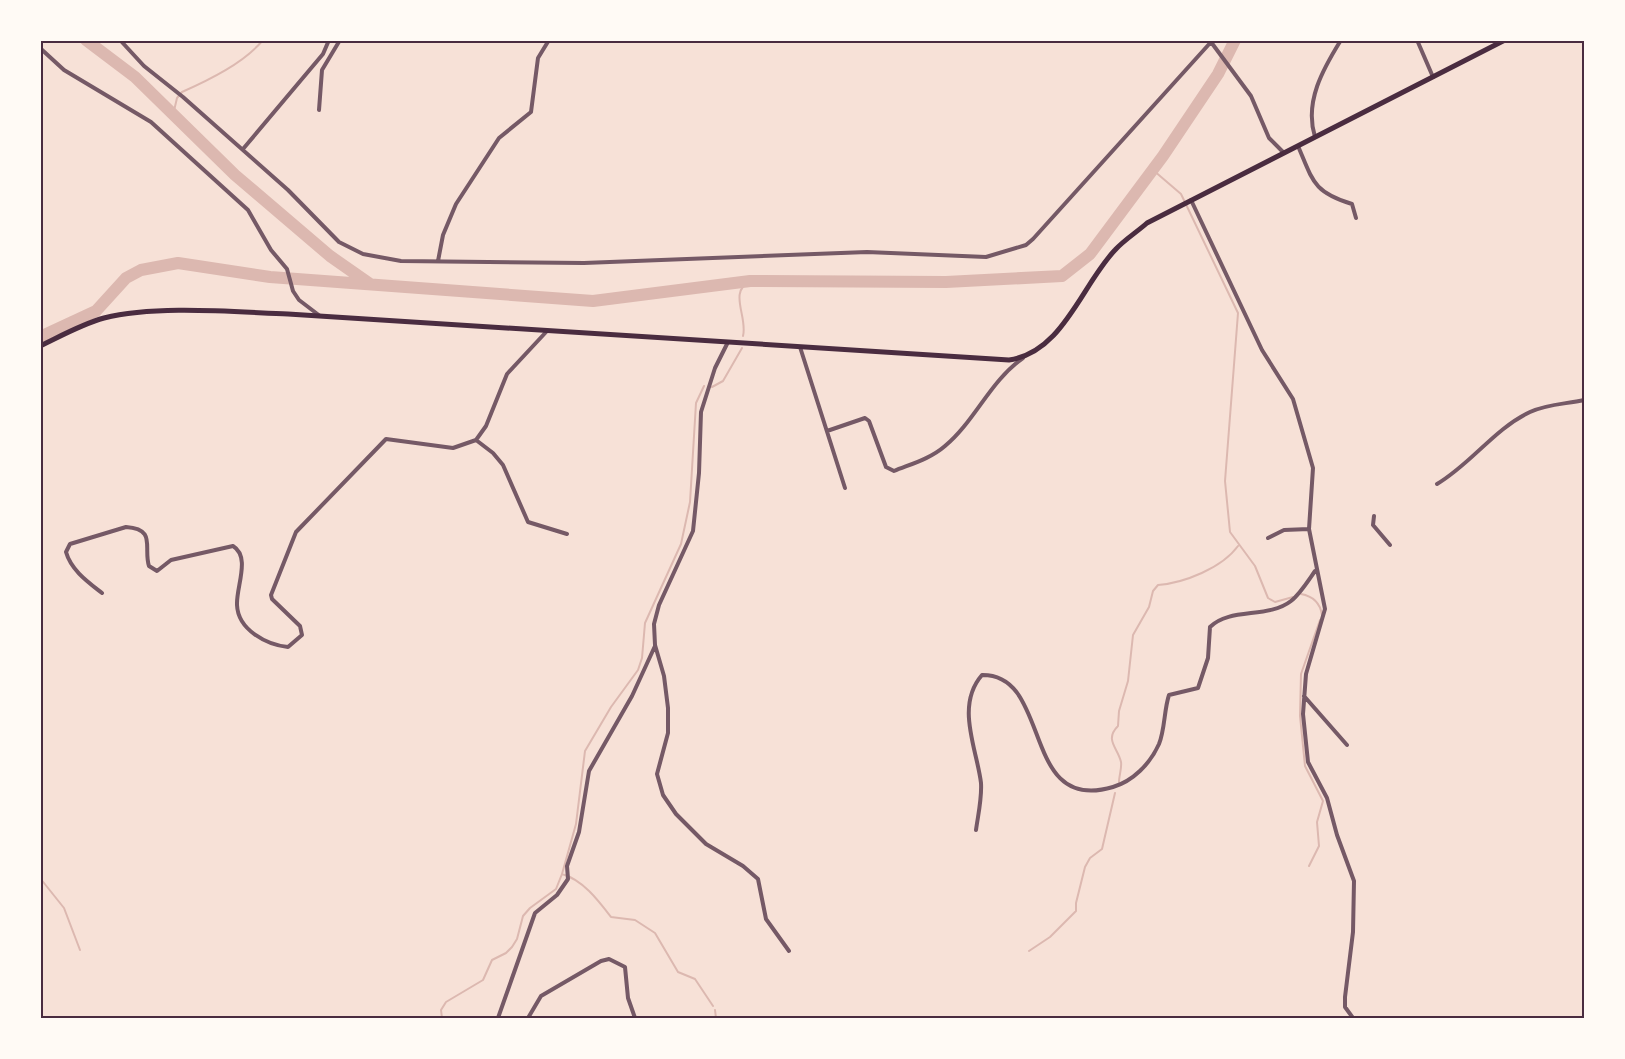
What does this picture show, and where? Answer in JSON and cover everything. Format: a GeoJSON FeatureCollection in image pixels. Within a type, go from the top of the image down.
{"type":"FeatureCollection","features":[{"type":"Feature","properties":{"kind":"main road"},"geometry":{"type":"LineString","coordinates":[[40,346],[80,327],[129,314],[209,311],[321,316],[1009,360],[1035,352],[1057,331],[1116,249],[1147,224],[1505,40]]}},
{"type":"Feature","properties":{"kind":"street"},"geometry":{"type":"LineString","coordinates":[[120,40],[144,66],[243,149],[348,248],[382,259],[584,263],[867,252],[996,256],[1026,245],[1033,239],[1212,43],[1251,96],[1269,138],[1284,153]]}},
{"type":"Feature","properties":{"kind":"street"},"geometry":{"type":"LineString","coordinates":[[243,149],[323,54],[329,40]]}},
{"type":"Feature","properties":{"kind":"street"},"geometry":{"type":"LineString","coordinates":[[319,110],[322,70],[340,40]]}},
{"type":"Feature","properties":{"kind":"street"},"geometry":{"type":"LineString","coordinates":[[438,261],[443,235],[456,204],[499,138],[531,112],[538,58],[549,40]]}},
{"type":"Feature","properties":{"kind":"street"},"geometry":{"type":"LineString","coordinates":[[1315,137],[1311,124],[1316,90],[1325,64],[1341,40]]}},
{"type":"Feature","properties":{"kind":"street"},"geometry":{"type":"LineString","coordinates":[[1417,40],[1434,77]]}},
{"type":"Feature","properties":{"kind":"street"},"geometry":{"type":"LineString","coordinates":[[40,48],[64,70],[151,122],[248,210],[271,250],[287,269],[293,291],[299,300],[321,316]]}},
{"type":"Feature","properties":{"kind":"street"},"geometry":{"type":"LineString","coordinates":[[40,57],[45,53]]}},
{"type":"Feature","properties":{"kind":"street"},"geometry":{"type":"LineString","coordinates":[[1298,146],[1312,180],[1328,197],[1352,204],[1356,218]]}},
{"type":"Feature","properties":{"kind":"street"},"geometry":{"type":"LineString","coordinates":[[1186,202],[1262,350],[1293,399],[1313,468],[1309,529],[1315,571],[1325,609],[1323,623],[1310,657],[1304,696],[1308,762],[1327,798],[1337,836],[1354,881],[1353,932],[1345,998],[1345,1006],[1353,1018]]}},
{"type":"Feature","properties":{"kind":"street"},"geometry":{"type":"LineString","coordinates":[[102,593],[84,578],[68,559],[66,552],[70,544],[126,527],[134,527],[145,534],[148,542],[147,561],[149,566],[157,571],[171,560],[233,546],[239,551],[242,560],[238,610],[252,634],[269,643],[288,647],[299,640],[302,630],[289,613],[272,599],[271,595],[283,570],[292,538],[309,517],[386,439],[394,438],[453,448],[476,440],[486,426],[507,374],[547,331]]}},
{"type":"Feature","properties":{"kind":"street"},"geometry":{"type":"LineString","coordinates":[[729,341],[715,368],[700,412],[699,473],[693,531],[656,616],[655,645],[668,699],[668,732],[657,774],[668,805],[706,844],[743,866],[758,879],[765,920],[789,951]]}},
{"type":"Feature","properties":{"kind":"street"},"geometry":{"type":"LineString","coordinates":[[800,346],[845,488]]}},
{"type":"Feature","properties":{"kind":"street"},"geometry":{"type":"LineString","coordinates":[[826,431],[865,418],[869,421],[886,467],[894,471],[928,458],[943,448],[966,425],[1011,366],[1023,357]]}},
{"type":"Feature","properties":{"kind":"street"},"geometry":{"type":"LineString","coordinates":[[1437,484],[1480,452],[1514,421],[1537,409],[1584,400]]}},
{"type":"Feature","properties":{"kind":"street"},"geometry":{"type":"LineString","coordinates":[[476,440],[493,453],[503,465],[528,522],[567,534]]}},
{"type":"Feature","properties":{"kind":"street"},"geometry":{"type":"LineString","coordinates":[[1374,516],[1372,525],[1390,545]]}},
{"type":"Feature","properties":{"kind":"street"},"geometry":{"type":"LineString","coordinates":[[1268,538],[1284,530],[1309,529]]}},
{"type":"Feature","properties":{"kind":"street"},"geometry":{"type":"LineString","coordinates":[[976,830],[981,782],[968,717],[975,682],[982,675],[990,675],[1002,681],[1027,705],[1034,721],[1039,746],[1051,768],[1064,782],[1083,789],[1104,790],[1122,785],[1145,766],[1159,744],[1169,695],[1198,688],[1208,658],[1210,627],[1215,622],[1277,609],[1292,601],[1315,571]]}},
{"type":"Feature","properties":{"kind":"street"},"geometry":{"type":"LineString","coordinates":[[498,1018],[535,913],[539,906],[556,895],[568,879],[567,866],[579,832],[587,779],[593,761],[632,696],[655,645]]}},
{"type":"Feature","properties":{"kind":"street"},"geometry":{"type":"LineString","coordinates":[[1304,696],[1347,745]]}},
{"type":"Feature","properties":{"kind":"street"},"geometry":{"type":"LineString","coordinates":[[528,1018],[542,996],[592,965],[609,959],[625,967],[628,998],[635,1018]]}},
{"type":"Feature","properties":{"kind":"waterway"},"geometry":{"type":"LineString","coordinates":[[86,40],[135,77],[235,175],[330,256],[370,284]]}},
{"type":"Feature","properties":{"kind":"waterway"},"geometry":{"type":"LineString","coordinates":[[173,115],[177,98],[182,92],[236,63],[263,40]]}},
{"type":"Feature","properties":{"kind":"waterway"},"geometry":{"type":"LineString","coordinates":[[40,337],[96,311],[126,278],[141,270],[178,263],[270,277],[593,301],[750,281],[946,282],[1062,276],[1090,254],[1163,156],[1218,74],[1235,40]]}},
{"type":"Feature","properties":{"kind":"waterway"},"geometry":{"type":"LineString","coordinates":[[1153,170],[1181,194],[1238,313],[1225,481],[1230,532],[1255,566],[1268,598],[1275,602],[1293,597]]}},
{"type":"Feature","properties":{"kind":"waterway"},"geometry":{"type":"LineString","coordinates":[[743,336],[739,298],[740,292],[750,281]]}},
{"type":"Feature","properties":{"kind":"waterway"},"geometry":{"type":"LineString","coordinates":[[712,387],[723,381],[742,348]]}},
{"type":"Feature","properties":{"kind":"waterway"},"geometry":{"type":"LineString","coordinates":[[442,1018],[441,1010],[446,1002],[483,980],[492,960],[512,947],[517,939],[523,916],[556,889],[576,824],[585,751],[611,707],[638,670],[642,658],[645,623],[681,544],[690,502],[696,403],[704,386]]}},
{"type":"Feature","properties":{"kind":"waterway"},"geometry":{"type":"LineString","coordinates":[[1119,782],[1121,762],[1112,736],[1118,726],[1119,711],[1128,681],[1133,635],[1149,607],[1153,591],[1158,585],[1191,578],[1202,573],[1222,561],[1238,546]]}},
{"type":"Feature","properties":{"kind":"waterway"},"geometry":{"type":"LineString","coordinates":[[1301,594],[1315,600],[1322,615]]}},
{"type":"Feature","properties":{"kind":"waterway"},"geometry":{"type":"LineString","coordinates":[[1309,866],[1319,846],[1317,822],[1323,801],[1305,766],[1300,716],[1301,674],[1320,620]]}},
{"type":"Feature","properties":{"kind":"waterway"},"geometry":{"type":"LineString","coordinates":[[1029,951],[1050,937],[1076,911],[1085,867],[1090,858],[1102,849],[1115,793]]}},
{"type":"Feature","properties":{"kind":"waterway"},"geometry":{"type":"LineString","coordinates":[[562,874],[583,886],[611,917],[635,920],[655,933],[678,972],[695,979],[713,1006]]}},
{"type":"Feature","properties":{"kind":"waterway"},"geometry":{"type":"LineString","coordinates":[[40,878],[64,908],[80,950]]}},
{"type":"Feature","properties":{"kind":"waterway"},"geometry":{"type":"LineString","coordinates":[[715,1010],[716,1018]]}}]}
